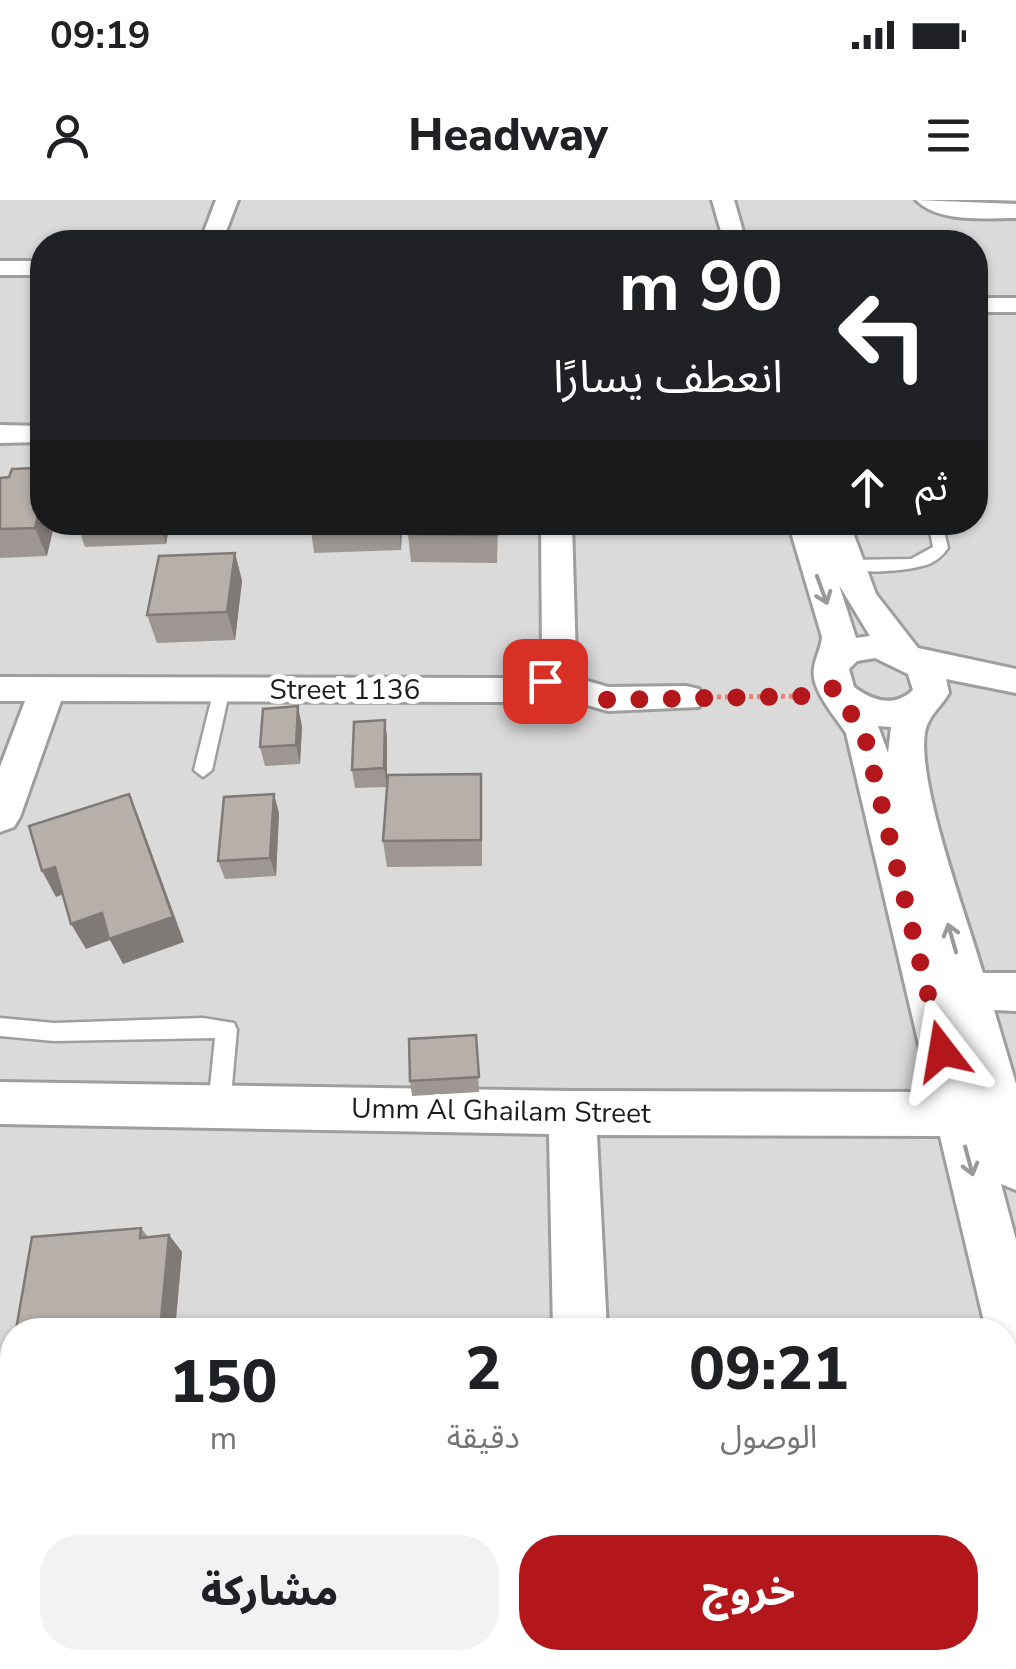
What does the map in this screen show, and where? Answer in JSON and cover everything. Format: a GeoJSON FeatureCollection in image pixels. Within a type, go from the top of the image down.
{"type":"FeatureCollection","features":[{"type":"Feature","properties":{"kind":"street"},"geometry":{"type":"LineString","coordinates":[[216,230],[228,200]]}},
{"type":"Feature","properties":{"kind":"street"},"geometry":{"type":"LineString","coordinates":[[723,200],[731,230]]}},
{"type":"Feature","properties":{"kind":"street"},"geometry":{"type":"LineString","coordinates":[[742,200],[751,230]]}},
{"type":"Feature","properties":{"kind":"street"},"geometry":{"type":"LineString","coordinates":[[927,200],[966,211],[1016,212]]}},
{"type":"Feature","properties":{"kind":"street"},"geometry":{"type":"LineString","coordinates":[[0,268],[30,268]]}},
{"type":"Feature","properties":{"kind":"street"},"geometry":{"type":"LineString","coordinates":[[988,294],[1016,294]]}},
{"type":"Feature","properties":{"kind":"street"},"geometry":{"type":"LineString","coordinates":[[988,305],[1016,305]]}},
{"type":"Feature","properties":{"kind":"street"},"geometry":{"type":"LineString","coordinates":[[0,434],[30,434]]}},
{"type":"Feature","properties":{"kind":"street"},"geometry":{"type":"LineString","coordinates":[[545,681],[559,661],[556,535]]}},
{"type":"Feature","properties":{"kind":"street"},"geometry":{"type":"LineString","coordinates":[[806,535],[839,637],[837,681],[864,733],[979,1113],[1016,1167]]}},
{"type":"Feature","properties":{"kind":"street"},"geometry":{"type":"LineString","coordinates":[[840,535],[847,565],[874,624],[931,683],[907,732],[906,774],[967,991],[979,1113],[1012,1318]]}},
{"type":"Feature","properties":{"kind":"street"},"geometry":{"type":"LineString","coordinates":[[837,681],[847,651],[875,646],[1014,681]]}},
{"type":"Feature","properties":{"kind":"street","name":"Street 1136"},"geometry":{"type":"LineString","coordinates":[[0,690],[518,690],[545,681],[608,700],[686,698]]}},
{"type":"Feature","properties":{"kind":"street"},"geometry":{"type":"LineString","coordinates":[[837,681],[870,712],[902,714],[1014,681]]}},
{"type":"Feature","properties":{"kind":"street"},"geometry":{"type":"LineString","coordinates":[[0,818],[48,689]]}},
{"type":"Feature","properties":{"kind":"street"},"geometry":{"type":"LineString","coordinates":[[967,991],[1016,992]]}},
{"type":"Feature","properties":{"kind":"street","name":"Umm Al Ghailam Street"},"geometry":{"type":"LineString","coordinates":[[0,1103],[572,1113],[979,1113]]}},
{"type":"Feature","properties":{"kind":"street"},"geometry":{"type":"LineString","coordinates":[[572,1113],[580,1318]]}},
{"type":"Feature","properties":{"kind":"lane"},"geometry":{"type":"LineString","coordinates":[[847,565],[914,564],[932,558],[942,542],[939,535]]}},
{"type":"Feature","properties":{"kind":"lane"},"geometry":{"type":"LineString","coordinates":[[204,770],[222,689]]}},
{"type":"Feature","properties":{"kind":"lane"},"geometry":{"type":"LineString","coordinates":[[0,1027],[54,1032],[203,1026],[226,1030],[219,1107]]}},
{"type":"Feature","properties":{"kind":"path"},"geometry":{"type":"LineString","coordinates":[[686,698],[807,696],[837,681]]}},
{"type":"Feature","properties":{"kind":"shaded area"},"geometry":{"type":"Polygon","coordinates":[[[0,200],[1016,200],[1016,1318],[0,1318],[0,200]]]}},
{"type":"Feature","properties":{"kind":"building"},"geometry":{"type":"Polygon","coordinates":[[[30,468],[30,528],[0,529],[0,478],[9,477],[12,469],[30,468]]]}},
{"type":"Feature","properties":{"kind":"building"},"geometry":{"type":"Polygon","coordinates":[[[235,553],[227,612],[147,615],[159,556],[235,553]]]}},
{"type":"Feature","properties":{"kind":"building"},"geometry":{"type":"Polygon","coordinates":[[[298,706],[296,745],[260,747],[263,709],[298,706]]]}},
{"type":"Feature","properties":{"kind":"building"},"geometry":{"type":"Polygon","coordinates":[[[385,720],[384,768],[352,770],[354,722],[385,720]]]}},
{"type":"Feature","properties":{"kind":"building"},"geometry":{"type":"Polygon","coordinates":[[[481,774],[481,840],[383,841],[388,775],[481,774]]]}},
{"type":"Feature","properties":{"kind":"building"},"geometry":{"type":"Polygon","coordinates":[[[129,794],[173,917],[109,939],[102,913],[71,924],[55,867],[42,871],[29,826],[129,794]]]}},
{"type":"Feature","properties":{"kind":"building"},"geometry":{"type":"Polygon","coordinates":[[[274,794],[270,858],[218,861],[224,797],[274,794]]]}},
{"type":"Feature","properties":{"kind":"building"},"geometry":{"type":"Polygon","coordinates":[[[476,1035],[479,1077],[410,1081],[409,1039],[476,1035]]]}},
{"type":"Feature","properties":{"kind":"building"},"geometry":{"type":"Polygon","coordinates":[[[141,1228],[140,1238],[169,1235],[161,1318],[18,1318],[32,1237],[141,1228]]]}},
{"type":"Feature","properties":{"kind":"route"},"geometry":{"type":"LineString","coordinates":[[545,681],[608,700],[807,696],[834,688],[864,733],[942,1051]]}}]}
